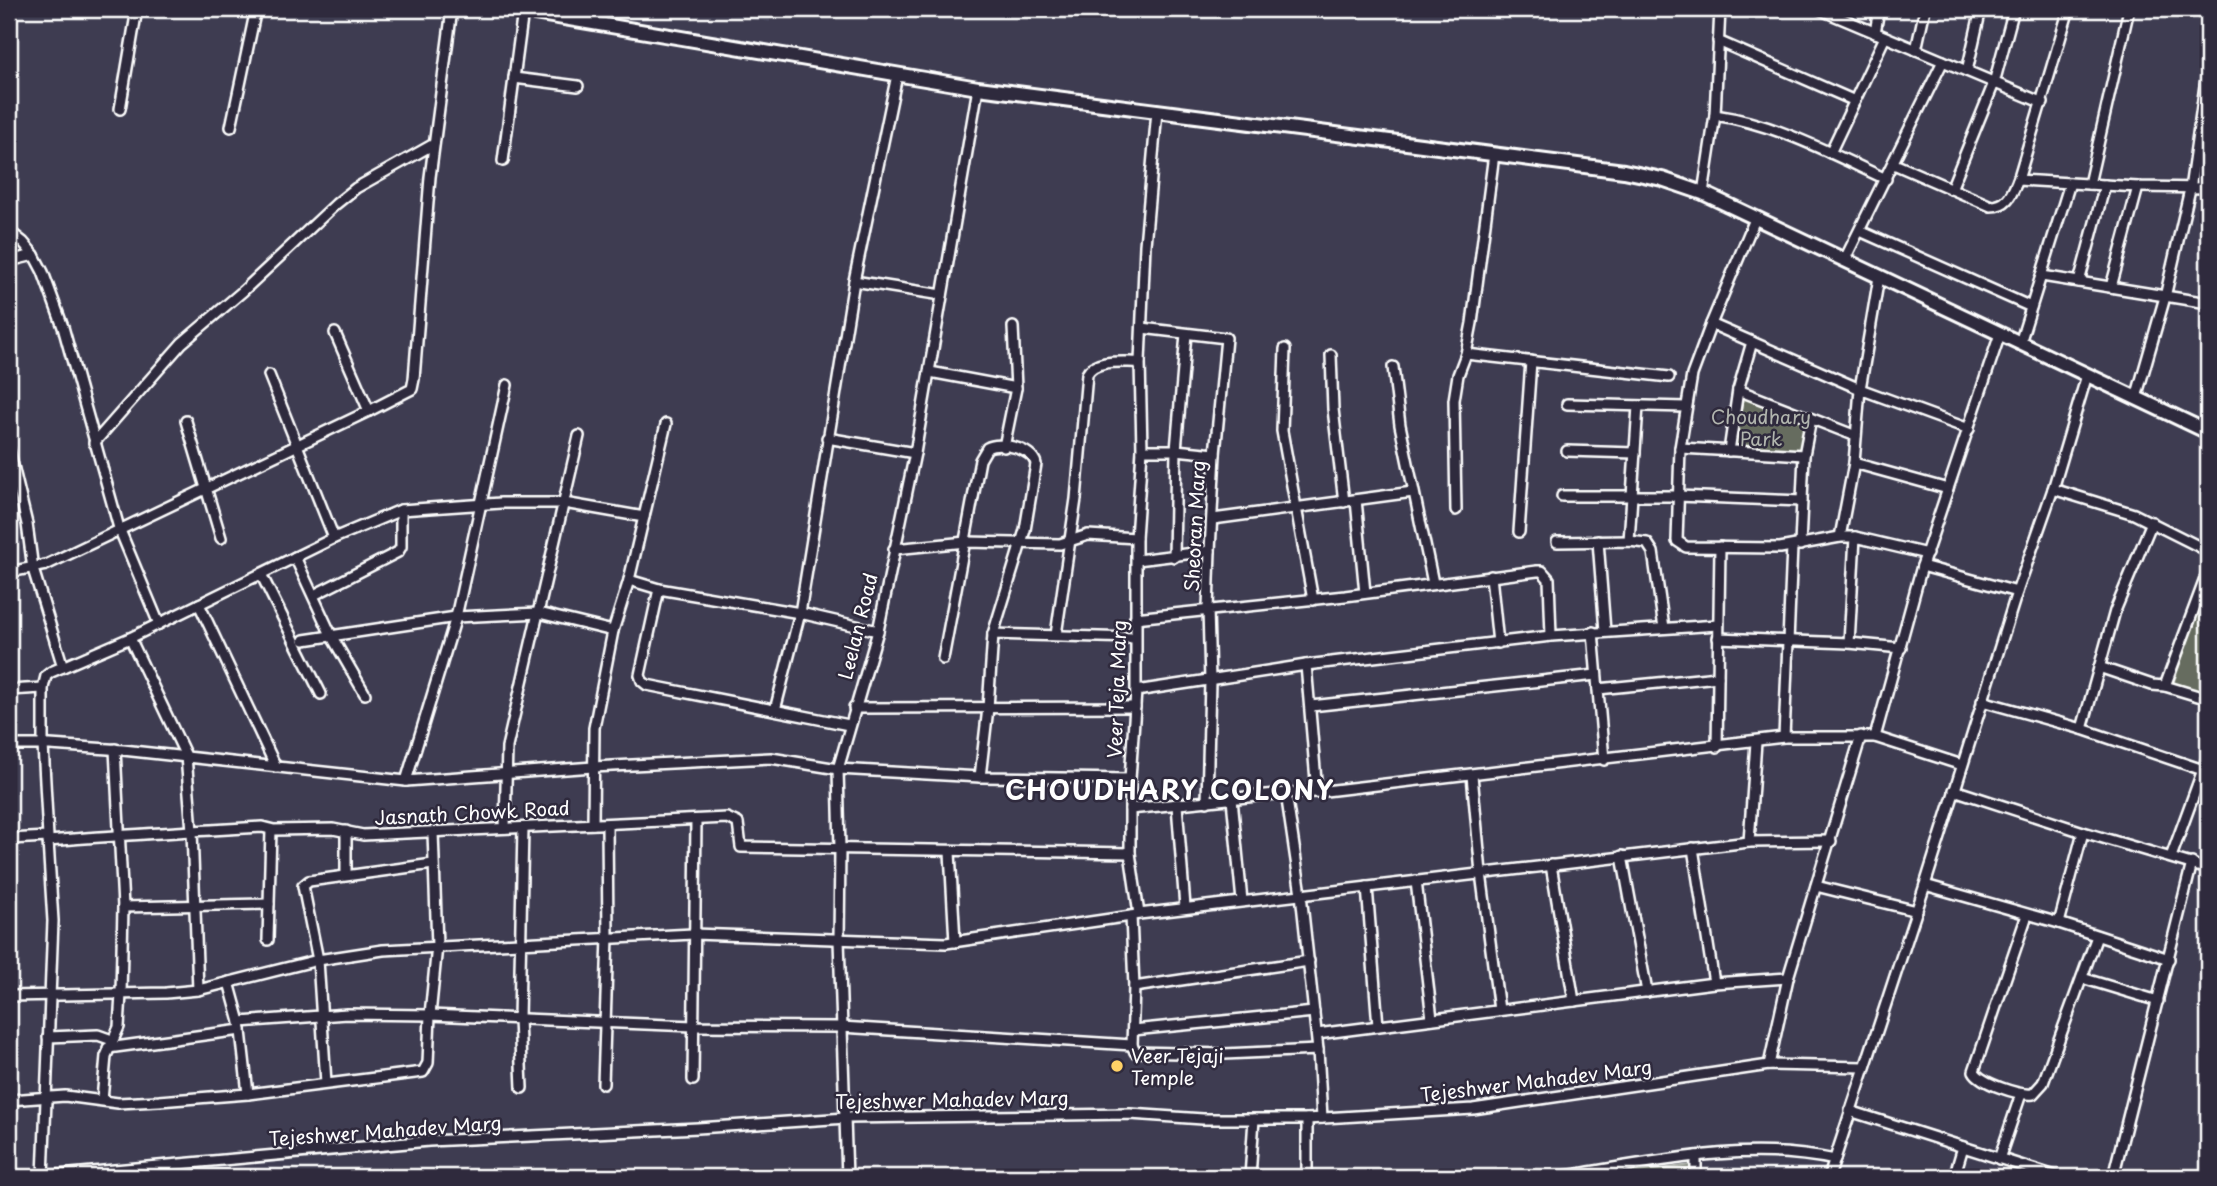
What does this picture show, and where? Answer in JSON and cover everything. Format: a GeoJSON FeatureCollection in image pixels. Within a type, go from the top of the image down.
{"type":"FeatureCollection","features":[{"type":"Feature","properties":{"kind":"main road"},"geometry":{"type":"LineString","coordinates":[[516,10],[978,89],[1624,171],[1662,180],[1703,193],[2206,431]]}},
{"type":"Feature","properties":{"kind":"street"},"geometry":{"type":"LineString","coordinates":[[120,109],[137,9]]}},
{"type":"Feature","properties":{"kind":"street"},"geometry":{"type":"LineString","coordinates":[[231,127],[256,9]]}},
{"type":"Feature","properties":{"kind":"street"},"geometry":{"type":"LineString","coordinates":[[414,402],[412,389],[434,144],[452,9]]}},
{"type":"Feature","properties":{"kind":"street"},"geometry":{"type":"LineString","coordinates":[[1703,193],[1715,115],[1720,9]]}},
{"type":"Feature","properties":{"kind":"street"},"geometry":{"type":"LineString","coordinates":[[1819,9],[2043,103]]}},
{"type":"Feature","properties":{"kind":"street"},"geometry":{"type":"LineString","coordinates":[[1875,33],[1879,9]]}},
{"type":"Feature","properties":{"kind":"street"},"geometry":{"type":"LineString","coordinates":[[1916,50],[1925,9]]}},
{"type":"Feature","properties":{"kind":"street"},"geometry":{"type":"LineString","coordinates":[[1967,71],[1981,9]]}},
{"type":"Feature","properties":{"kind":"street"},"geometry":{"type":"LineString","coordinates":[[1951,189],[1994,83],[2014,9]]}},
{"type":"Feature","properties":{"kind":"street"},"geometry":{"type":"LineString","coordinates":[[1894,164],[1997,206],[2009,200],[2043,103],[2069,9]]}},
{"type":"Feature","properties":{"kind":"street"},"geometry":{"type":"LineString","coordinates":[[2089,184],[2129,9]]}},
{"type":"Feature","properties":{"kind":"street"},"geometry":{"type":"LineString","coordinates":[[503,161],[514,78],[516,10]]}},
{"type":"Feature","properties":{"kind":"street"},"geometry":{"type":"LineString","coordinates":[[1830,153],[1885,37]]}},
{"type":"Feature","properties":{"kind":"street"},"geometry":{"type":"LineString","coordinates":[[1718,41],[1855,101]]}},
{"type":"Feature","properties":{"kind":"street"},"geometry":{"type":"LineString","coordinates":[[1844,261],[1943,61]]}},
{"type":"Feature","properties":{"kind":"street"},"geometry":{"type":"LineString","coordinates":[[2136,398],[2165,297],[2190,189],[2208,65]]}},
{"type":"Feature","properties":{"kind":"street"},"geometry":{"type":"LineString","coordinates":[[775,710],[800,613],[855,281],[897,75]]}},
{"type":"Feature","properties":{"kind":"street"},"geometry":{"type":"LineString","coordinates":[[514,78],[578,86]]}},
{"type":"Feature","properties":{"kind":"street","name":"Leelan Road"},"geometry":{"type":"LineString","coordinates":[[847,1177],[839,940],[838,769],[878,631],[915,453],[978,89]]}},
{"type":"Feature","properties":{"kind":"street","name":"Veer Teja Marg"},"geometry":{"type":"LineString","coordinates":[[1132,1045],[1135,915],[1130,853],[1130,779],[1136,691],[1136,538],[1142,450],[1140,362],[1144,245],[1157,111]]}},
{"type":"Feature","properties":{"kind":"street"},"geometry":{"type":"LineString","coordinates":[[1715,115],[1765,126],[1886,179]]}},
{"type":"Feature","properties":{"kind":"street"},"geometry":{"type":"LineString","coordinates":[[94,443],[183,343],[335,204],[356,188],[434,144]]}},
{"type":"Feature","properties":{"kind":"street"},"geometry":{"type":"LineString","coordinates":[[1456,510],[1454,400],[1458,375],[1466,354],[1475,301],[1494,154]]}},
{"type":"Feature","properties":{"kind":"street"},"geometry":{"type":"LineString","coordinates":[[2018,180],[2105,186],[2208,188]]}},
{"type":"Feature","properties":{"kind":"street"},"geometry":{"type":"LineString","coordinates":[[2020,343],[2070,183]]}},
{"type":"Feature","properties":{"kind":"street"},"geometry":{"type":"LineString","coordinates":[[2079,282],[2105,186]]}},
{"type":"Feature","properties":{"kind":"street"},"geometry":{"type":"LineString","coordinates":[[2110,287],[2138,187]]}},
{"type":"Feature","properties":{"kind":"street"},"geometry":{"type":"LineString","coordinates":[[1755,219],[1697,358],[1680,448],[1677,541],[1686,547],[1796,546],[1840,537],[1855,537],[1927,554]]}},
{"type":"Feature","properties":{"kind":"street"},"geometry":{"type":"LineString","coordinates":[[9,231],[34,254],[43,272],[63,327],[119,528],[159,624]]}},
{"type":"Feature","properties":{"kind":"street"},"geometry":{"type":"LineString","coordinates":[[1860,231],[2031,307]]}},
{"type":"Feature","properties":{"kind":"street"},"geometry":{"type":"LineString","coordinates":[[9,261],[34,254]]}},
{"type":"Feature","properties":{"kind":"street"},"geometry":{"type":"LineString","coordinates":[[2042,276],[2208,303]]}},
{"type":"Feature","properties":{"kind":"street"},"geometry":{"type":"LineString","coordinates":[[1840,537],[1854,463],[1860,389],[1879,277]]}},
{"type":"Feature","properties":{"kind":"street"},"geometry":{"type":"LineString","coordinates":[[855,281],[942,295]]}},
{"type":"Feature","properties":{"kind":"street"},"geometry":{"type":"LineString","coordinates":[[1711,324],[1860,389],[1969,429]]}},
{"type":"Feature","properties":{"kind":"street"},"geometry":{"type":"LineString","coordinates":[[1004,447],[1016,388],[1013,327]]}},
{"type":"Feature","properties":{"kind":"street","name":"Sheoran Marg"},"geometry":{"type":"LineString","coordinates":[[1142,328],[1227,338],[1210,551],[1207,802]]}},
{"type":"Feature","properties":{"kind":"street"},"geometry":{"type":"LineString","coordinates":[[335,333],[369,411]]}},
{"type":"Feature","properties":{"kind":"street"},"geometry":{"type":"LineString","coordinates":[[1174,557],[1176,450],[1186,334]]}},
{"type":"Feature","properties":{"kind":"street"},"geometry":{"type":"LineString","coordinates":[[1875,737],[1922,566],[2000,334]]}},
{"type":"Feature","properties":{"kind":"street"},"geometry":{"type":"LineString","coordinates":[[1729,451],[1738,390],[1752,342]]}},
{"type":"Feature","properties":{"kind":"street"},"geometry":{"type":"LineString","coordinates":[[1285,349],[1282,431],[1313,600]]}},
{"type":"Feature","properties":{"kind":"street"},"geometry":{"type":"LineString","coordinates":[[1466,354],[1670,377]]}},
{"type":"Feature","properties":{"kind":"street"},"geometry":{"type":"LineString","coordinates":[[1331,355],[1335,434],[1344,502]]}},
{"type":"Feature","properties":{"kind":"street"},"geometry":{"type":"LineString","coordinates":[[1519,532],[1531,361]]}},
{"type":"Feature","properties":{"kind":"street"},"geometry":{"type":"LineString","coordinates":[[1056,635],[1076,499],[1087,374],[1089,369],[1097,364],[1140,362]]}},
{"type":"Feature","properties":{"kind":"street"},"geometry":{"type":"LineString","coordinates":[[1392,367],[1399,425],[1433,583]]}},
{"type":"Feature","properties":{"kind":"street"},"geometry":{"type":"LineString","coordinates":[[930,372],[1016,388]]}},
{"type":"Feature","properties":{"kind":"street"},"geometry":{"type":"LineString","coordinates":[[1829,1177],[1917,911],[2017,592],[2053,489],[2087,374]]}},
{"type":"Feature","properties":{"kind":"street"},"geometry":{"type":"LineString","coordinates":[[269,375],[334,538]]}},
{"type":"Feature","properties":{"kind":"street"},"geometry":{"type":"LineString","coordinates":[[406,781],[456,617],[507,385]]}},
{"type":"Feature","properties":{"kind":"street"},"geometry":{"type":"LineString","coordinates":[[9,572],[33,569],[412,389]]}},
{"type":"Feature","properties":{"kind":"street"},"geometry":{"type":"LineString","coordinates":[[1738,390],[1856,436]]}},
{"type":"Feature","properties":{"kind":"street"},"geometry":{"type":"LineString","coordinates":[[1567,404],[1686,407]]}},
{"type":"Feature","properties":{"kind":"street"},"geometry":{"type":"LineString","coordinates":[[1629,541],[1638,406]]}},
{"type":"Feature","properties":{"kind":"street"},"geometry":{"type":"LineString","coordinates":[[2206,431],[2208,410]]}},
{"type":"Feature","properties":{"kind":"street"},"geometry":{"type":"LineString","coordinates":[[1784,737],[1786,641],[1802,501],[1804,455],[1811,419]]}},
{"type":"Feature","properties":{"kind":"street"},"geometry":{"type":"LineString","coordinates":[[186,421],[221,538]]}},
{"type":"Feature","properties":{"kind":"street"},"geometry":{"type":"LineString","coordinates":[[593,824],[594,728],[613,631],[629,580],[666,424]]}},
{"type":"Feature","properties":{"kind":"street"},"geometry":{"type":"LineString","coordinates":[[505,828],[505,775],[509,738],[579,436]]}},
{"type":"Feature","properties":{"kind":"street"},"geometry":{"type":"LineString","coordinates":[[827,438],[915,453]]}},
{"type":"Feature","properties":{"kind":"street"},"geometry":{"type":"LineString","coordinates":[[943,659],[980,460],[986,448],[991,446],[1024,451],[1035,458],[1036,464],[1022,542],[993,634],[980,776]]}},
{"type":"Feature","properties":{"kind":"street"},"geometry":{"type":"LineString","coordinates":[[1680,448],[1804,455]]}},
{"type":"Feature","properties":{"kind":"street"},"geometry":{"type":"LineString","coordinates":[[9,449],[12,479],[27,524],[33,569],[63,667]]}},
{"type":"Feature","properties":{"kind":"street"},"geometry":{"type":"LineString","coordinates":[[1142,450],[1216,454]]}},
{"type":"Feature","properties":{"kind":"street"},"geometry":{"type":"LineString","coordinates":[[1567,451],[1636,453]]}},
{"type":"Feature","properties":{"kind":"street"},"geometry":{"type":"LineString","coordinates":[[1854,463],[1948,489]]}},
{"type":"Feature","properties":{"kind":"street"},"geometry":{"type":"LineString","coordinates":[[2053,489],[2134,514],[2208,551]]}},
{"type":"Feature","properties":{"kind":"street"},"geometry":{"type":"LineString","coordinates":[[1213,519],[1413,492]]}},
{"type":"Feature","properties":{"kind":"street"},"geometry":{"type":"LineString","coordinates":[[1562,496],[1678,496],[1802,501]]}},
{"type":"Feature","properties":{"kind":"street"},"geometry":{"type":"LineString","coordinates":[[1356,500],[1365,593]]}},
{"type":"Feature","properties":{"kind":"street"},"geometry":{"type":"LineString","coordinates":[[9,839],[48,837],[43,688],[46,676],[63,667],[130,638],[334,538],[401,510],[501,503],[564,503],[644,517]]}},
{"type":"Feature","properties":{"kind":"street"},"geometry":{"type":"LineString","coordinates":[[314,595],[398,552],[401,547],[401,510]]}},
{"type":"Feature","properties":{"kind":"street"},"geometry":{"type":"LineString","coordinates":[[2082,729],[2115,611],[2152,522]]}},
{"type":"Feature","properties":{"kind":"street"},"geometry":{"type":"LineString","coordinates":[[894,549],[966,542],[1060,544],[1088,535],[1136,538]]}},
{"type":"Feature","properties":{"kind":"street"},"geometry":{"type":"LineString","coordinates":[[1849,643],[1855,537]]}},
{"type":"Feature","properties":{"kind":"street"},"geometry":{"type":"LineString","coordinates":[[1598,541],[1605,631]]}},
{"type":"Feature","properties":{"kind":"street"},"geometry":{"type":"LineString","coordinates":[[1557,542],[1647,543],[1653,552],[1664,628]]}},
{"type":"Feature","properties":{"kind":"street"},"geometry":{"type":"LineString","coordinates":[[1717,747],[1720,547]]}},
{"type":"Feature","properties":{"kind":"street"},"geometry":{"type":"LineString","coordinates":[[1137,560],[1210,551]]}},
{"type":"Feature","properties":{"kind":"street"},"geometry":{"type":"LineString","coordinates":[[295,557],[332,637],[365,694]]}},
{"type":"Feature","properties":{"kind":"street"},"geometry":{"type":"LineString","coordinates":[[1922,566],[2017,592]]}},
{"type":"Feature","properties":{"kind":"street"},"geometry":{"type":"LineString","coordinates":[[1135,618],[1313,600],[1537,571],[1547,574],[1549,579],[1551,636]]}},
{"type":"Feature","properties":{"kind":"street"},"geometry":{"type":"LineString","coordinates":[[2165,686],[2208,571]]}},
{"type":"Feature","properties":{"kind":"street"},"geometry":{"type":"LineString","coordinates":[[261,574],[321,694]]}},
{"type":"Feature","properties":{"kind":"street"},"geometry":{"type":"LineString","coordinates":[[1491,576],[1498,643]]}},
{"type":"Feature","properties":{"kind":"street"},"geometry":{"type":"LineString","coordinates":[[629,580],[659,589],[800,613],[878,631]]}},
{"type":"Feature","properties":{"kind":"street"},"geometry":{"type":"LineString","coordinates":[[659,589],[640,675],[642,681],[653,687],[849,725]]}},
{"type":"Feature","properties":{"kind":"street"},"geometry":{"type":"LineString","coordinates":[[199,604],[276,767]]}},
{"type":"Feature","properties":{"kind":"street"},"geometry":{"type":"LineString","coordinates":[[304,640],[456,617],[539,613],[613,631]]}},
{"type":"Feature","properties":{"kind":"street"},"geometry":{"type":"LineString","coordinates":[[1136,691],[1306,665],[1551,636],[1718,625]]}},
{"type":"Feature","properties":{"kind":"street"},"geometry":{"type":"LineString","coordinates":[[1593,632],[1604,760]]}},
{"type":"Feature","properties":{"kind":"street"},"geometry":{"type":"LineString","coordinates":[[993,634],[1135,638]]}},
{"type":"Feature","properties":{"kind":"street"},"geometry":{"type":"LineString","coordinates":[[130,638],[186,756],[192,831],[198,990]]}},
{"type":"Feature","properties":{"kind":"street"},"geometry":{"type":"LineString","coordinates":[[1718,638],[1849,643],[1901,648]]}},
{"type":"Feature","properties":{"kind":"street"},"geometry":{"type":"LineString","coordinates":[[1306,665],[1317,792]]}},
{"type":"Feature","properties":{"kind":"street"},"geometry":{"type":"LineString","coordinates":[[2099,667],[2152,685],[2165,686],[2208,699]]}},
{"type":"Feature","properties":{"kind":"street"},"geometry":{"type":"LineString","coordinates":[[1311,706],[1596,675]]}},
{"type":"Feature","properties":{"kind":"street"},"geometry":{"type":"LineString","coordinates":[[1598,689],[1718,677]]}},
{"type":"Feature","properties":{"kind":"street"},"geometry":{"type":"LineString","coordinates":[[9,690],[43,688]]}},
{"type":"Feature","properties":{"kind":"street"},"geometry":{"type":"LineString","coordinates":[[1982,701],[2082,729],[2203,770]]}},
{"type":"Feature","properties":{"kind":"street"},"geometry":{"type":"LineString","coordinates":[[854,708],[1135,707]]}},
{"type":"Feature","properties":{"kind":"street"},"geometry":{"type":"LineString","coordinates":[[1769,1065],[1788,978],[1861,736]]}},
{"type":"Feature","properties":{"kind":"street"},"geometry":{"type":"LineString","coordinates":[[1130,809],[1472,775],[1784,737],[1875,737],[1962,765]]}},
{"type":"Feature","properties":{"kind":"street"},"geometry":{"type":"LineString","coordinates":[[1749,842],[1756,742]]}},
{"type":"Feature","properties":{"kind":"street"},"geometry":{"type":"LineString","coordinates":[[9,745],[116,749],[406,781],[593,766],[772,758],[838,769],[980,776],[1130,779]]}},
{"type":"Feature","properties":{"kind":"street"},"geometry":{"type":"LineString","coordinates":[[102,1100],[110,1044],[119,1027],[121,994],[123,907],[116,749]]}},
{"type":"Feature","properties":{"kind":"street"},"geometry":{"type":"LineString","coordinates":[[2171,857],[2208,755]]}},
{"type":"Feature","properties":{"kind":"street"},"geometry":{"type":"LineString","coordinates":[[1472,775],[1481,873],[1499,1010]]}},
{"type":"Feature","properties":{"kind":"street"},"geometry":{"type":"LineString","coordinates":[[1954,790],[2208,869]]}},
{"type":"Feature","properties":{"kind":"street"},"geometry":{"type":"LineString","coordinates":[[1286,793],[1309,961],[1322,1118]]}},
{"type":"Feature","properties":{"kind":"street"},"geometry":{"type":"LineString","coordinates":[[1232,799],[1242,901]]}},
{"type":"Feature","properties":{"kind":"street"},"geometry":{"type":"LineString","coordinates":[[1177,805],[1185,907]]}},
{"type":"Feature","properties":{"kind":"street","name":"Jasnath Chowk Road"},"geometry":{"type":"LineString","coordinates":[[43,1177],[54,921],[48,841],[262,827],[271,830],[304,828],[346,831],[363,835],[727,818],[740,828],[741,847],[1130,853]]}},
{"type":"Feature","properties":{"kind":"street"},"geometry":{"type":"LineString","coordinates":[[693,1080],[696,821]]}},
{"type":"Feature","properties":{"kind":"street"},"geometry":{"type":"LineString","coordinates":[[603,1084],[608,937],[607,825]]}},
{"type":"Feature","properties":{"kind":"street"},"geometry":{"type":"LineString","coordinates":[[522,1088],[519,1019],[523,828]]}},
{"type":"Feature","properties":{"kind":"street"},"geometry":{"type":"LineString","coordinates":[[268,940],[271,830]]}},
{"type":"Feature","properties":{"kind":"street"},"geometry":{"type":"LineString","coordinates":[[346,831],[346,875]]}},
{"type":"Feature","properties":{"kind":"street"},"geometry":{"type":"LineString","coordinates":[[9,1100],[80,1096],[118,1103],[248,1094],[423,1072],[428,1063],[437,946],[433,832]]}},
{"type":"Feature","properties":{"kind":"street"},"geometry":{"type":"LineString","coordinates":[[2059,923],[2083,832]]}},
{"type":"Feature","properties":{"kind":"street"},"geometry":{"type":"LineString","coordinates":[[9,996],[198,990],[318,960],[383,950],[521,941],[693,934],[955,942],[1185,907],[1622,856],[1749,842],[1831,841]]}},
{"type":"Feature","properties":{"kind":"street"},"geometry":{"type":"LineString","coordinates":[[1693,848],[1714,984]]}},
{"type":"Feature","properties":{"kind":"street"},"geometry":{"type":"LineString","coordinates":[[950,852],[955,942]]}},
{"type":"Feature","properties":{"kind":"street"},"geometry":{"type":"LineString","coordinates":[[1622,856],[1647,992]]}},
{"type":"Feature","properties":{"kind":"street"},"geometry":{"type":"LineString","coordinates":[[2113,1177],[2192,863]]}},
{"type":"Feature","properties":{"kind":"street"},"geometry":{"type":"LineString","coordinates":[[326,1083],[318,960],[303,886],[309,881],[433,864]]}},
{"type":"Feature","properties":{"kind":"street"},"geometry":{"type":"LineString","coordinates":[[1550,865],[1574,1001]]}},
{"type":"Feature","properties":{"kind":"street"},"geometry":{"type":"LineString","coordinates":[[1416,881],[1432,1019]]}},
{"type":"Feature","properties":{"kind":"street"},"geometry":{"type":"LineString","coordinates":[[1925,884],[2169,959]]}},
{"type":"Feature","properties":{"kind":"street"},"geometry":{"type":"LineString","coordinates":[[1816,886],[1917,911]]}},
{"type":"Feature","properties":{"kind":"street"},"geometry":{"type":"LineString","coordinates":[[1367,887],[1378,1026]]}},
{"type":"Feature","properties":{"kind":"street"},"geometry":{"type":"LineString","coordinates":[[123,907],[269,904]]}},
{"type":"Feature","properties":{"kind":"street"},"geometry":{"type":"LineString","coordinates":[[2027,915],[1974,1071],[1980,1079],[2021,1094],[2033,1094],[2043,1083],[2096,936]]}},
{"type":"Feature","properties":{"kind":"street"},"geometry":{"type":"LineString","coordinates":[[1134,987],[1309,961]]}},
{"type":"Feature","properties":{"kind":"street"},"geometry":{"type":"LineString","coordinates":[[1317,1034],[1714,984],[1788,978]]}},
{"type":"Feature","properties":{"kind":"street"},"geometry":{"type":"LineString","coordinates":[[2082,978],[2158,1001]]}},
{"type":"Feature","properties":{"kind":"street"},"geometry":{"type":"LineString","coordinates":[[229,982],[241,1026],[248,1094]]}},
{"type":"Feature","properties":{"kind":"street"},"geometry":{"type":"LineString","coordinates":[[1133,1030],[1314,1013]]}},
{"type":"Feature","properties":{"kind":"street"},"geometry":{"type":"LineString","coordinates":[[48,1037],[98,1035],[110,1044],[347,1014],[693,1026],[841,1027],[1132,1045],[1136,1052],[1167,1054],[1318,1051]]}},
{"type":"Feature","properties":{"kind":"street","name":"Tejeshwer Mahadev Marg"},"geometry":{"type":"LineString","coordinates":[[38,1177],[429,1141],[844,1118],[1130,1114],[1203,1119],[1307,1119],[1473,1109],[1769,1065],[1864,1068]]}},
{"type":"Feature","properties":{"kind":"street"},"geometry":{"type":"LineString","coordinates":[[1999,1159],[2021,1094]]}},
{"type":"Feature","properties":{"kind":"street"},"geometry":{"type":"LineString","coordinates":[[1850,1111],[2040,1175],[2058,1177]]}},
{"type":"Feature","properties":{"kind":"street"},"geometry":{"type":"LineString","coordinates":[[1250,1177],[1254,1119]]}},
{"type":"Feature","properties":{"kind":"street"},"geometry":{"type":"LineString","coordinates":[[1307,1119],[1307,1177]]}},
{"type":"Feature","properties":{"kind":"street"},"geometry":{"type":"LineString","coordinates":[[1954,1177],[1963,1147]]}},
{"type":"Feature","properties":{"kind":"street"},"geometry":{"type":"LineString","coordinates":[[1558,1177],[1696,1156],[1781,1151],[1835,1160]]}},
{"type":"Feature","properties":{"kind":"street"},"geometry":{"type":"LineString","coordinates":[[1696,1156],[1696,1177]]}},
{"type":"Feature","properties":{"kind":"shaded area"},"geometry":{"type":"Polygon","coordinates":[[[696,9],[770,9],[770,22],[696,9]]]}},
{"type":"Feature","properties":{"kind":"green space","name":"Choudhary Park"},"geometry":{"type":"Polygon","coordinates":[[[1738,390],[1811,419],[1804,455],[1729,451],[1738,390]]]}},
{"type":"Feature","properties":{"kind":"green space"},"geometry":{"type":"Polygon","coordinates":[[[2197,614],[2208,618],[2208,696],[2173,684],[2197,614]]]}},
{"type":"Feature","properties":{"kind":"green space"},"geometry":{"type":"Polygon","coordinates":[[[1692,1165],[1691,1177],[1598,1177],[1692,1165]]]}},
{"type":"Feature","properties":{"kind":"place","name":"Veer Tejaji Temple"},"geometry":{"type":"Point","coordinates":[1117,1066]}},
{"type":"Feature","properties":{"kind":"district","name":"CHOUDHARY COLONY"},"geometry":{"type":"Point","coordinates":[1170,789]}}]}
